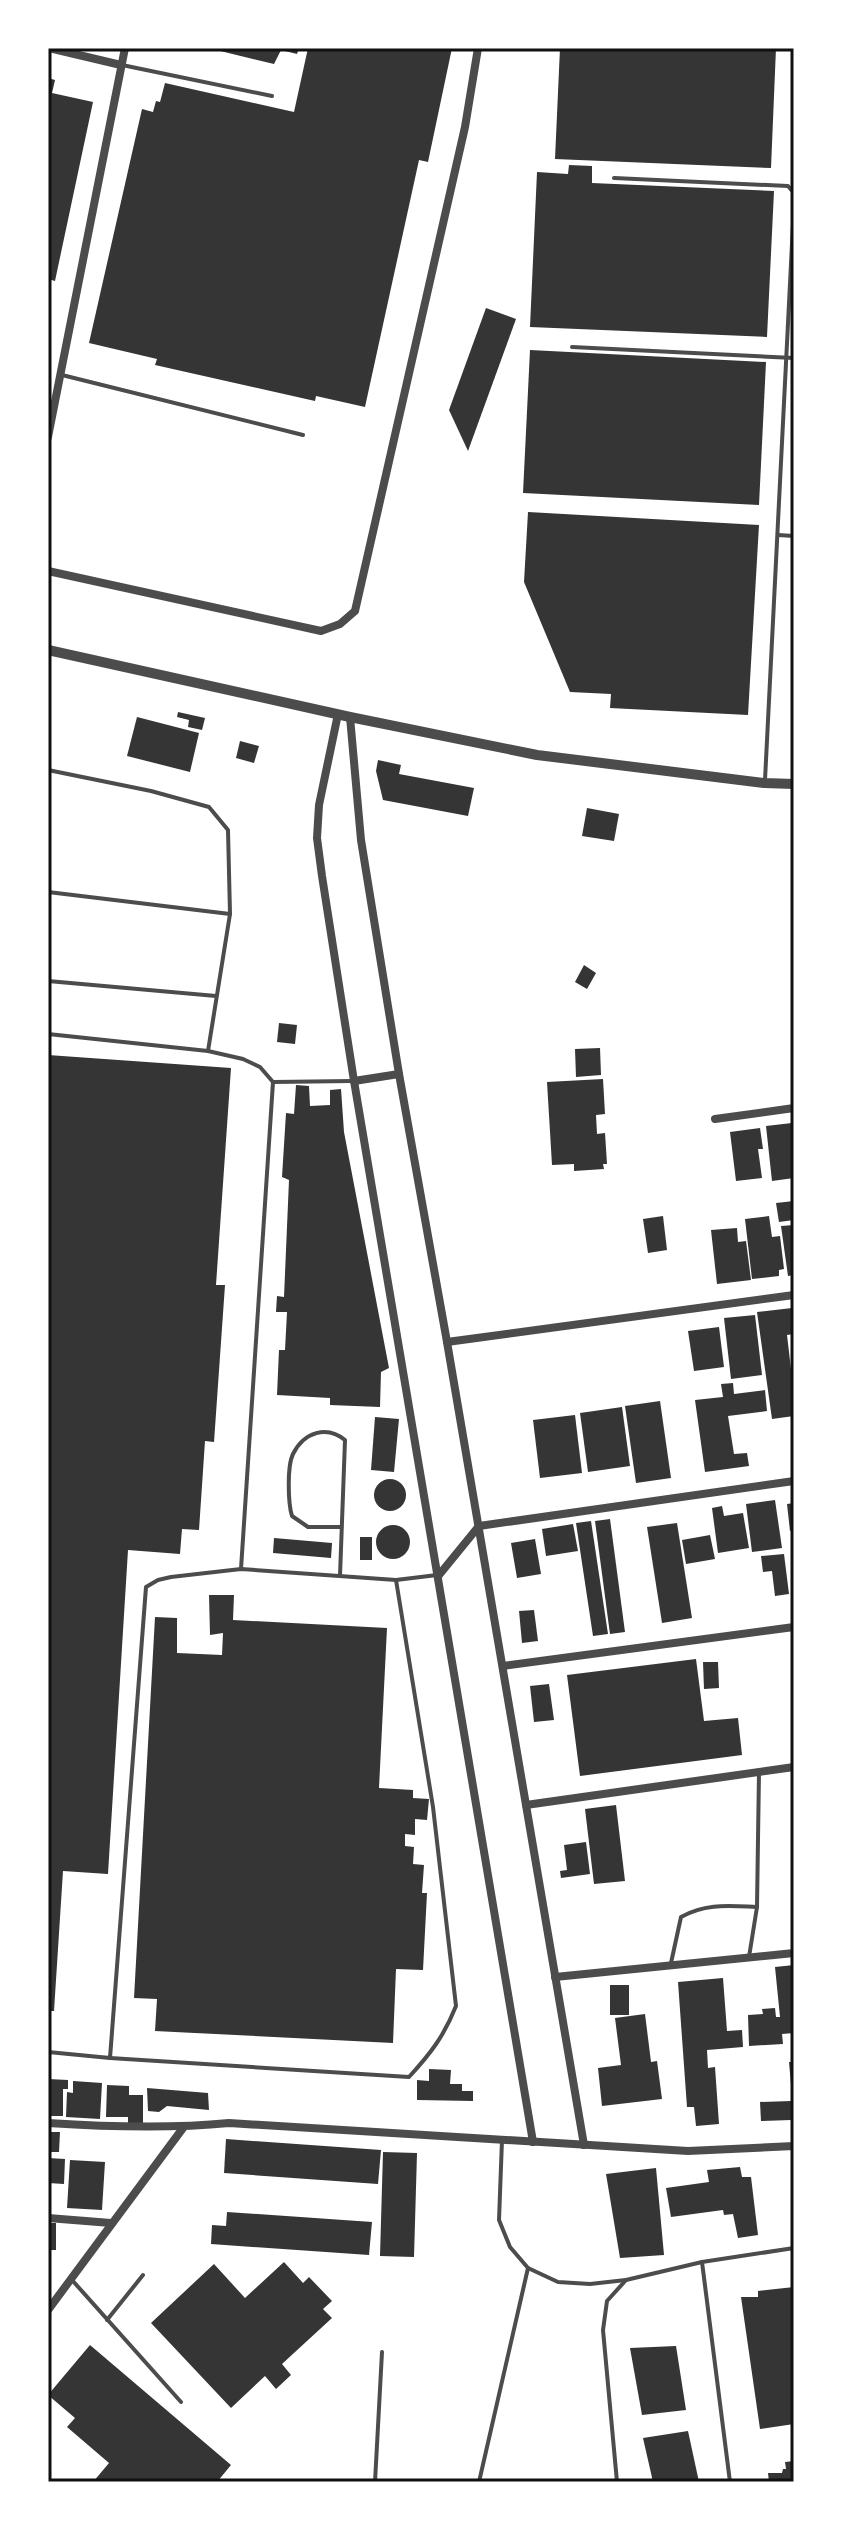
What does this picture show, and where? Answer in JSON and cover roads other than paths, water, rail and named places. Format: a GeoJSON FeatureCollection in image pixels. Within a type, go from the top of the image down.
{"type":"FeatureCollection","features":[{"type":"Feature","properties":{"kind":"street"},"geometry":{"type":"LineString","coordinates":[[49,48],[121,65]]}},
{"type":"Feature","properties":{"kind":"street"},"geometry":{"type":"LineString","coordinates":[[48,437],[125,48]]}},
{"type":"Feature","properties":{"kind":"street"},"geometry":{"type":"LineString","coordinates":[[48,571],[321,631],[340,624],[355,611],[465,127],[478,48]]}},
{"type":"Feature","properties":{"kind":"street"},"geometry":{"type":"LineString","coordinates":[[48,650],[537,755],[794,784]]}},
{"type":"Feature","properties":{"kind":"street"},"geometry":{"type":"LineString","coordinates":[[338,714],[319,805],[317,838],[354,1081],[533,2142]]}},
{"type":"Feature","properties":{"kind":"street"},"geometry":{"type":"LineString","coordinates":[[350,717],[361,840],[399,1074],[584,2145]]}},
{"type":"Feature","properties":{"kind":"street"},"geometry":{"type":"LineString","coordinates":[[354,1081],[399,1074]]}},
{"type":"Feature","properties":{"kind":"street"},"geometry":{"type":"LineString","coordinates":[[715,1119],[794,1108]]}},
{"type":"Feature","properties":{"kind":"street"},"geometry":{"type":"LineString","coordinates":[[447,1342],[794,1295]]}},
{"type":"Feature","properties":{"kind":"street"},"geometry":{"type":"LineString","coordinates":[[439,1575],[479,1526],[794,1481]]}},
{"type":"Feature","properties":{"kind":"street"},"geometry":{"type":"LineString","coordinates":[[503,1666],[794,1627]]}},
{"type":"Feature","properties":{"kind":"street"},"geometry":{"type":"LineString","coordinates":[[526,1805],[794,1767]]}},
{"type":"Feature","properties":{"kind":"street"},"geometry":{"type":"LineString","coordinates":[[555,1977],[794,1953]]}},
{"type":"Feature","properties":{"kind":"street"},"geometry":{"type":"LineString","coordinates":[[48,2123],[137,2129],[229,2123],[688,2151],[794,2146]]}},
{"type":"Feature","properties":{"kind":"street"},"geometry":{"type":"LineString","coordinates":[[48,2310],[183,2128]]}},
{"type":"Feature","properties":{"kind":"street"},"geometry":{"type":"LineString","coordinates":[[48,2218],[111,2223]]}},
{"type":"Feature","properties":{"kind":"lane"},"geometry":{"type":"LineString","coordinates":[[121,65],[272,96]]}},
{"type":"Feature","properties":{"kind":"lane"},"geometry":{"type":"LineString","coordinates":[[614,178],[788,186],[794,193]]}},
{"type":"Feature","properties":{"kind":"lane"},"geometry":{"type":"LineString","coordinates":[[764,783],[794,204]]}},
{"type":"Feature","properties":{"kind":"lane"},"geometry":{"type":"LineString","coordinates":[[572,347],[794,358]]}},
{"type":"Feature","properties":{"kind":"lane"},"geometry":{"type":"LineString","coordinates":[[62,375],[303,435]]}},
{"type":"Feature","properties":{"kind":"lane"},"geometry":{"type":"LineString","coordinates":[[778,535],[794,536]]}},
{"type":"Feature","properties":{"kind":"lane"},"geometry":{"type":"LineString","coordinates":[[48,770],[151,791],[209,807],[228,830],[230,914],[208,1051]]}},
{"type":"Feature","properties":{"kind":"lane"},"geometry":{"type":"LineString","coordinates":[[48,892],[230,914]]}},
{"type":"Feature","properties":{"kind":"lane"},"geometry":{"type":"LineString","coordinates":[[48,981],[216,996]]}},
{"type":"Feature","properties":{"kind":"lane"},"geometry":{"type":"LineString","coordinates":[[48,1034],[208,1051],[243,1059],[260,1067],[273,1082],[241,1569]]}},
{"type":"Feature","properties":{"kind":"lane"},"geometry":{"type":"LineString","coordinates":[[273,1082],[354,1081]]}},
{"type":"Feature","properties":{"kind":"lane"},"geometry":{"type":"LineString","coordinates":[[340,1576],[342,1527],[345,1440],[337,1433],[321,1431],[304,1439],[292,1455],[288,1504],[292,1516],[308,1527],[342,1527]]}},
{"type":"Feature","properties":{"kind":"lane"},"geometry":{"type":"LineString","coordinates":[[110,2058],[146,1587],[171,1577],[241,1569],[396,1580],[439,1575]]}},
{"type":"Feature","properties":{"kind":"lane"},"geometry":{"type":"LineString","coordinates":[[48,2052],[409,2077],[432,2052],[456,2006],[433,1807],[396,1580]]}},
{"type":"Feature","properties":{"kind":"lane"},"geometry":{"type":"LineString","coordinates":[[749,1958],[757,1907],[759,1772]]}},
{"type":"Feature","properties":{"kind":"lane"},"geometry":{"type":"LineString","coordinates":[[670,1965],[681,1917],[710,1905],[757,1907]]}},
{"type":"Feature","properties":{"kind":"lane"},"geometry":{"type":"LineString","coordinates":[[502,2140],[499,2220],[510,2247],[528,2268],[558,2282],[590,2284],[626,2280],[702,2262],[794,2248]]}},
{"type":"Feature","properties":{"kind":"lane"},"geometry":{"type":"LineString","coordinates":[[702,2262],[730,2482]]}},
{"type":"Feature","properties":{"kind":"lane"},"geometry":{"type":"LineString","coordinates":[[479,2482],[528,2268]]}},
{"type":"Feature","properties":{"kind":"lane"},"geometry":{"type":"LineString","coordinates":[[107,2320],[143,2275]]}},
{"type":"Feature","properties":{"kind":"lane"},"geometry":{"type":"LineString","coordinates":[[72,2280],[181,2402]]}},
{"type":"Feature","properties":{"kind":"lane"},"geometry":{"type":"LineString","coordinates":[[617,2482],[603,2330],[607,2301],[626,2280]]}},
{"type":"Feature","properties":{"kind":"lane"},"geometry":{"type":"LineString","coordinates":[[375,2482],[382,2352]]}}]}
